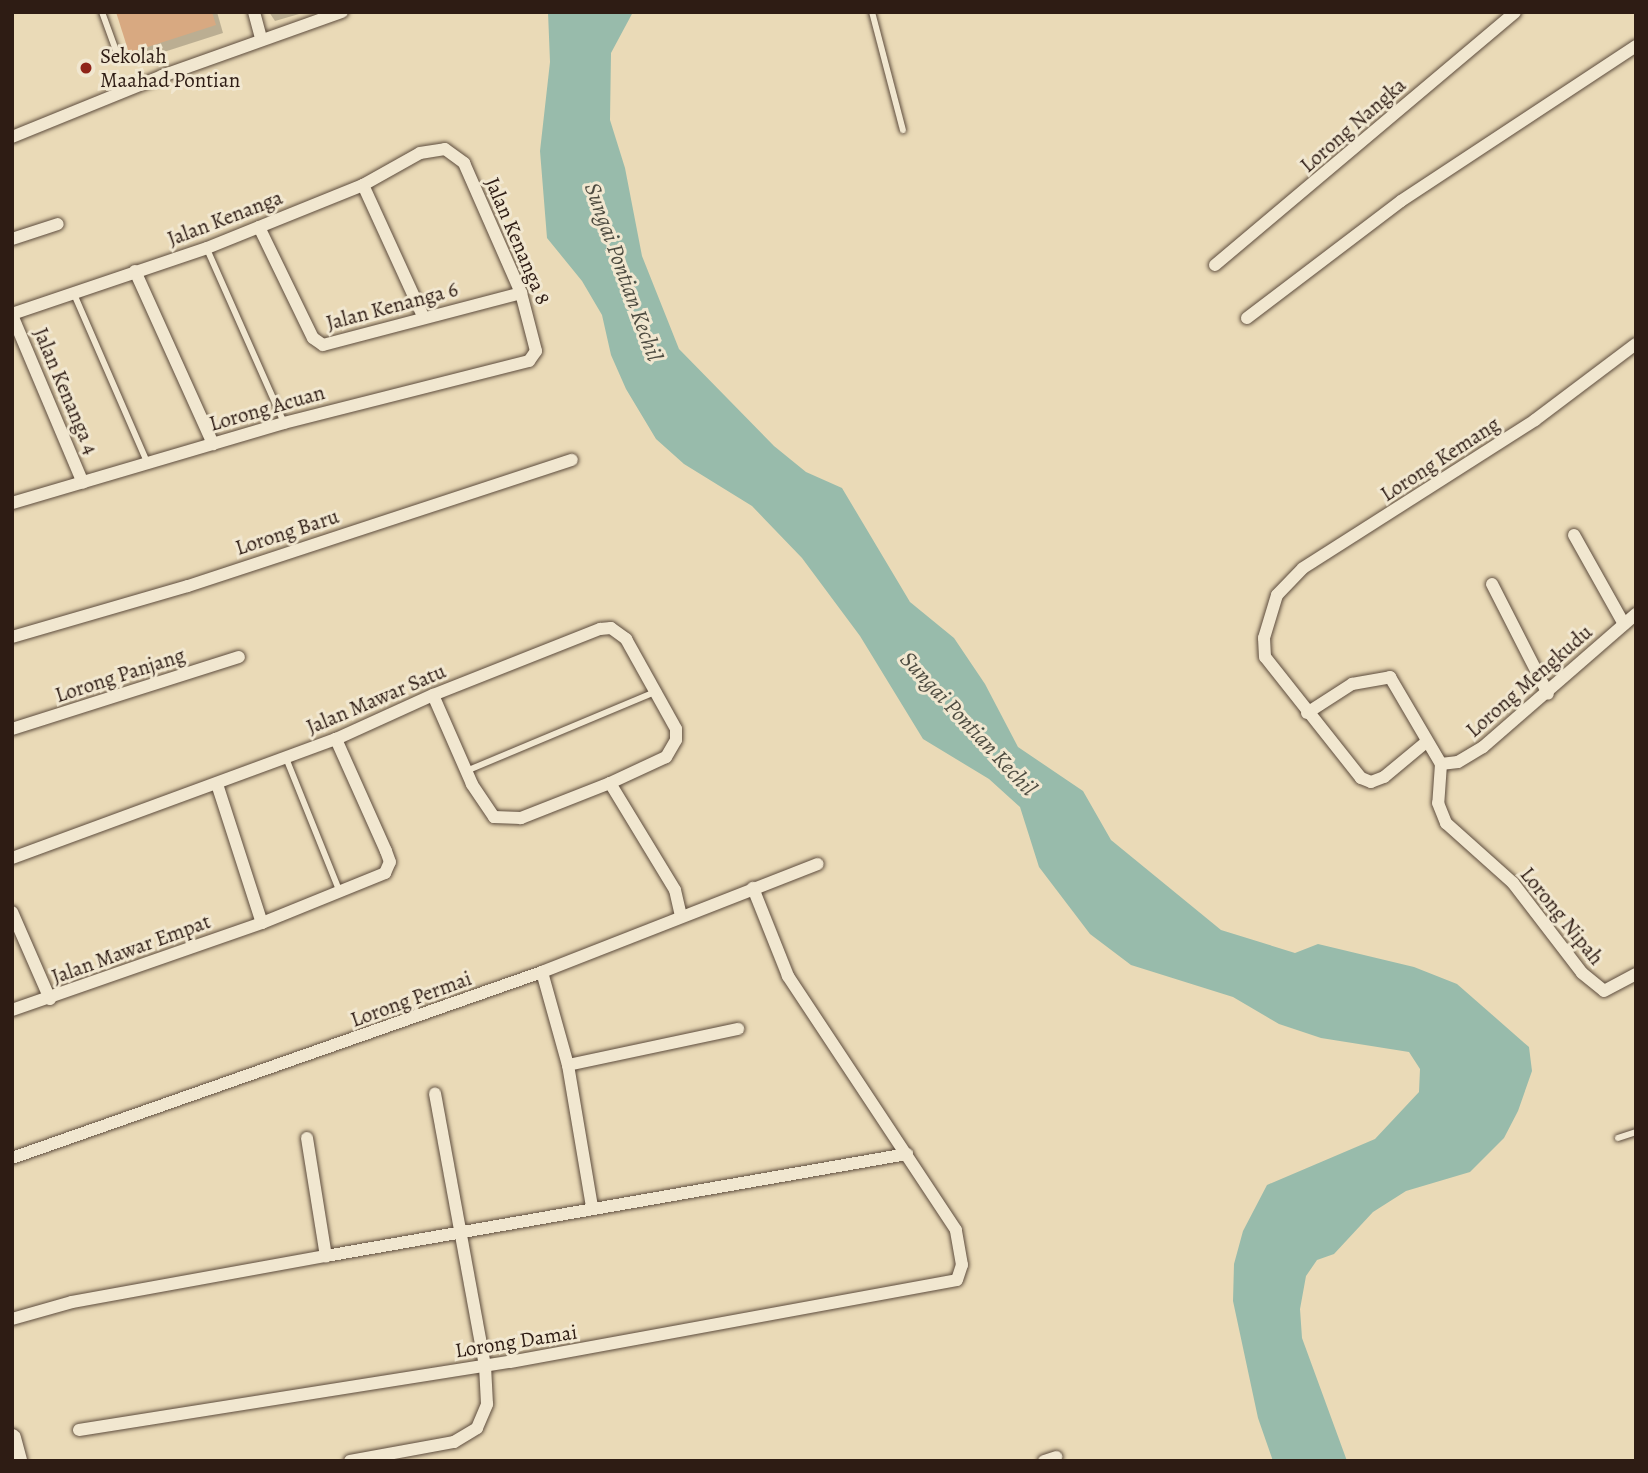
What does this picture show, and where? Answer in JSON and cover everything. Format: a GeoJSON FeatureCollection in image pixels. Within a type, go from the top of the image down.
{"type":"FeatureCollection","features":[{"type":"Feature","properties":{"kind":"street"},"geometry":{"type":"LineString","coordinates":[[254,12],[261,39]]}},
{"type":"Feature","properties":{"kind":"street"},"geometry":{"type":"LineString","coordinates":[[12,136],[261,39],[342,12]]}},
{"type":"Feature","properties":{"kind":"street","name":"Lorong Nangka"},"geometry":{"type":"LineString","coordinates":[[1214,265],[1515,12]]}},
{"type":"Feature","properties":{"kind":"street"},"geometry":{"type":"LineString","coordinates":[[1247,318],[1401,201],[1636,46]]}},
{"type":"Feature","properties":{"kind":"street","name":"Jalan Kenanga"},"geometry":{"type":"LineString","coordinates":[[12,314],[207,248],[363,185],[420,153],[445,149]]}},
{"type":"Feature","properties":{"kind":"street","name":"Jalan Kenanga 8"},"geometry":{"type":"LineString","coordinates":[[445,149],[464,163],[521,293],[536,341],[534,358]]}},
{"type":"Feature","properties":{"kind":"street"},"geometry":{"type":"LineString","coordinates":[[363,185],[423,316]]}},
{"type":"Feature","properties":{"kind":"street"},"geometry":{"type":"LineString","coordinates":[[12,239],[58,224]]}},
{"type":"Feature","properties":{"kind":"street","name":"Jalan Kenanga 6"},"geometry":{"type":"LineString","coordinates":[[260,227],[317,342],[344,343],[423,316],[521,293]]}},
{"type":"Feature","properties":{"kind":"street"},"geometry":{"type":"LineString","coordinates":[[135,271],[212,444]]}},
{"type":"Feature","properties":{"kind":"street","name":"Jalan Kenanga 4"},"geometry":{"type":"LineString","coordinates":[[12,314],[83,483]]}},
{"type":"Feature","properties":{"kind":"street","name":"Lorong Kemang"},"geometry":{"type":"LineString","coordinates":[[1426,743],[1384,777],[1366,781],[1307,713],[1265,657],[1264,638],[1282,587],[1303,568],[1535,420],[1636,344]]}},
{"type":"Feature","properties":{"kind":"street","name":"Lorong Acuan"},"geometry":{"type":"LineString","coordinates":[[12,503],[284,423],[534,358]]}},
{"type":"Feature","properties":{"kind":"street","name":"Lorong Baru"},"geometry":{"type":"LineString","coordinates":[[12,637],[188,586],[572,460]]}},
{"type":"Feature","properties":{"kind":"street"},"geometry":{"type":"LineString","coordinates":[[1574,534],[1624,624]]}},
{"type":"Feature","properties":{"kind":"street"},"geometry":{"type":"LineString","coordinates":[[1492,584],[1548,694]]}},
{"type":"Feature","properties":{"kind":"street","name":"Lorong Mengkudu"},"geometry":{"type":"LineString","coordinates":[[1441,764],[1471,757],[1548,694],[1636,614]]}},
{"type":"Feature","properties":{"kind":"street","name":"Jalan Mawar Satu"},"geometry":{"type":"LineString","coordinates":[[12,858],[336,739],[433,695],[585,632],[611,628],[626,639],[676,729],[676,740],[666,757],[610,783]]}},
{"type":"Feature","properties":{"kind":"street","name":"Lorong Panjang"},"geometry":{"type":"LineString","coordinates":[[12,729],[239,657]]}},
{"type":"Feature","properties":{"kind":"street"},"geometry":{"type":"LineString","coordinates":[[1307,713],[1352,684],[1390,677],[1426,743],[1441,764]]}},
{"type":"Feature","properties":{"kind":"street"},"geometry":{"type":"LineString","coordinates":[[433,695],[466,771],[494,817],[520,818],[610,783],[675,890],[681,915]]}},
{"type":"Feature","properties":{"kind":"street","name":"Jalan Mawar Empat"},"geometry":{"type":"LineString","coordinates":[[12,1010],[50,999],[262,923],[385,873],[390,862],[386,851],[336,739]]}},
{"type":"Feature","properties":{"kind":"street","name":"Lorong Nipah"},"geometry":{"type":"LineString","coordinates":[[1441,764],[1438,803],[1446,823],[1513,883],[1582,974],[1595,987],[1608,991],[1636,974]]}},
{"type":"Feature","properties":{"kind":"street"},"geometry":{"type":"LineString","coordinates":[[217,784],[262,923]]}},
{"type":"Feature","properties":{"kind":"street","name":"Lorong Permai"},"geometry":{"type":"LineString","coordinates":[[12,1158],[542,972],[681,915],[818,864]]}},
{"type":"Feature","properties":{"kind":"street"},"geometry":{"type":"LineString","coordinates":[[12,1319],[72,1302],[592,1207],[907,1154],[789,976],[753,888]]}},
{"type":"Feature","properties":{"kind":"street"},"geometry":{"type":"LineString","coordinates":[[12,912],[50,999]]}},
{"type":"Feature","properties":{"kind":"street"},"geometry":{"type":"LineString","coordinates":[[542,972],[568,1065],[592,1207]]}},
{"type":"Feature","properties":{"kind":"street"},"geometry":{"type":"LineString","coordinates":[[568,1065],[738,1029]]}},
{"type":"Feature","properties":{"kind":"street"},"geometry":{"type":"LineString","coordinates":[[350,1461],[454,1442],[477,1428],[483,1416],[485,1366],[435,1094]]}},
{"type":"Feature","properties":{"kind":"street"},"geometry":{"type":"LineString","coordinates":[[307,1138],[326,1256]]}},
{"type":"Feature","properties":{"kind":"street","name":"Lorong Damai"},"geometry":{"type":"LineString","coordinates":[[79,1430],[485,1366],[879,1298],[957,1280],[962,1265],[956,1230],[907,1154]]}},
{"type":"Feature","properties":{"kind":"lane"},"geometry":{"type":"LineString","coordinates":[[102,12],[118,56]]}},
{"type":"Feature","properties":{"kind":"lane"},"geometry":{"type":"LineString","coordinates":[[872,12],[891,68],[903,130]]}},
{"type":"Feature","properties":{"kind":"lane"},"geometry":{"type":"LineString","coordinates":[[207,248],[284,423]]}},
{"type":"Feature","properties":{"kind":"lane"},"geometry":{"type":"LineString","coordinates":[[74,292],[147,462]]}},
{"type":"Feature","properties":{"kind":"lane"},"geometry":{"type":"LineString","coordinates":[[466,771],[655,692]]}},
{"type":"Feature","properties":{"kind":"lane"},"geometry":{"type":"LineString","coordinates":[[286,758],[340,892]]}},
{"type":"Feature","properties":{"kind":"lane"},"geometry":{"type":"LineString","coordinates":[[1618,1138],[1636,1132]]}},
{"type":"Feature","properties":{"kind":"water","name":"Sungai Pontian Kechil"},"geometry":{"type":"Polygon","coordinates":[[[548,12],[633,12],[611,53],[610,120],[625,168],[642,256],[679,349],[774,446],[806,472],[842,488],[910,602],[954,638],[985,684],[1018,747],[1083,791],[1111,840],[1221,930],[1295,953],[1318,944],[1414,967],[1457,984],[1529,1047],[1532,1071],[1518,1111],[1504,1138],[1470,1172],[1406,1191],[1373,1212],[1334,1254],[1317,1260],[1306,1276],[1300,1309],[1302,1338],[1347,1461],[1273,1461],[1258,1418],[1233,1301],[1234,1264],[1243,1231],[1267,1185],[1375,1139],[1419,1092],[1420,1069],[1409,1052],[1321,1038],[1279,1024],[1233,997],[1131,965],[1090,934],[1039,867],[1020,807],[989,779],[923,739],[860,636],[802,558],[752,506],[684,464],[656,439],[626,389],[611,355],[602,315],[582,281],[547,238],[540,151],[550,62],[548,12]]]}},
{"type":"Feature","properties":{"kind":"building"},"geometry":{"type":"Polygon","coordinates":[[[116,12],[212,12],[216,25],[129,53],[116,12]]]}},
{"type":"Feature","properties":{"kind":"place","name":"Sekolah Maahad Pontian"},"geometry":{"type":"Point","coordinates":[86,68]}}]}
